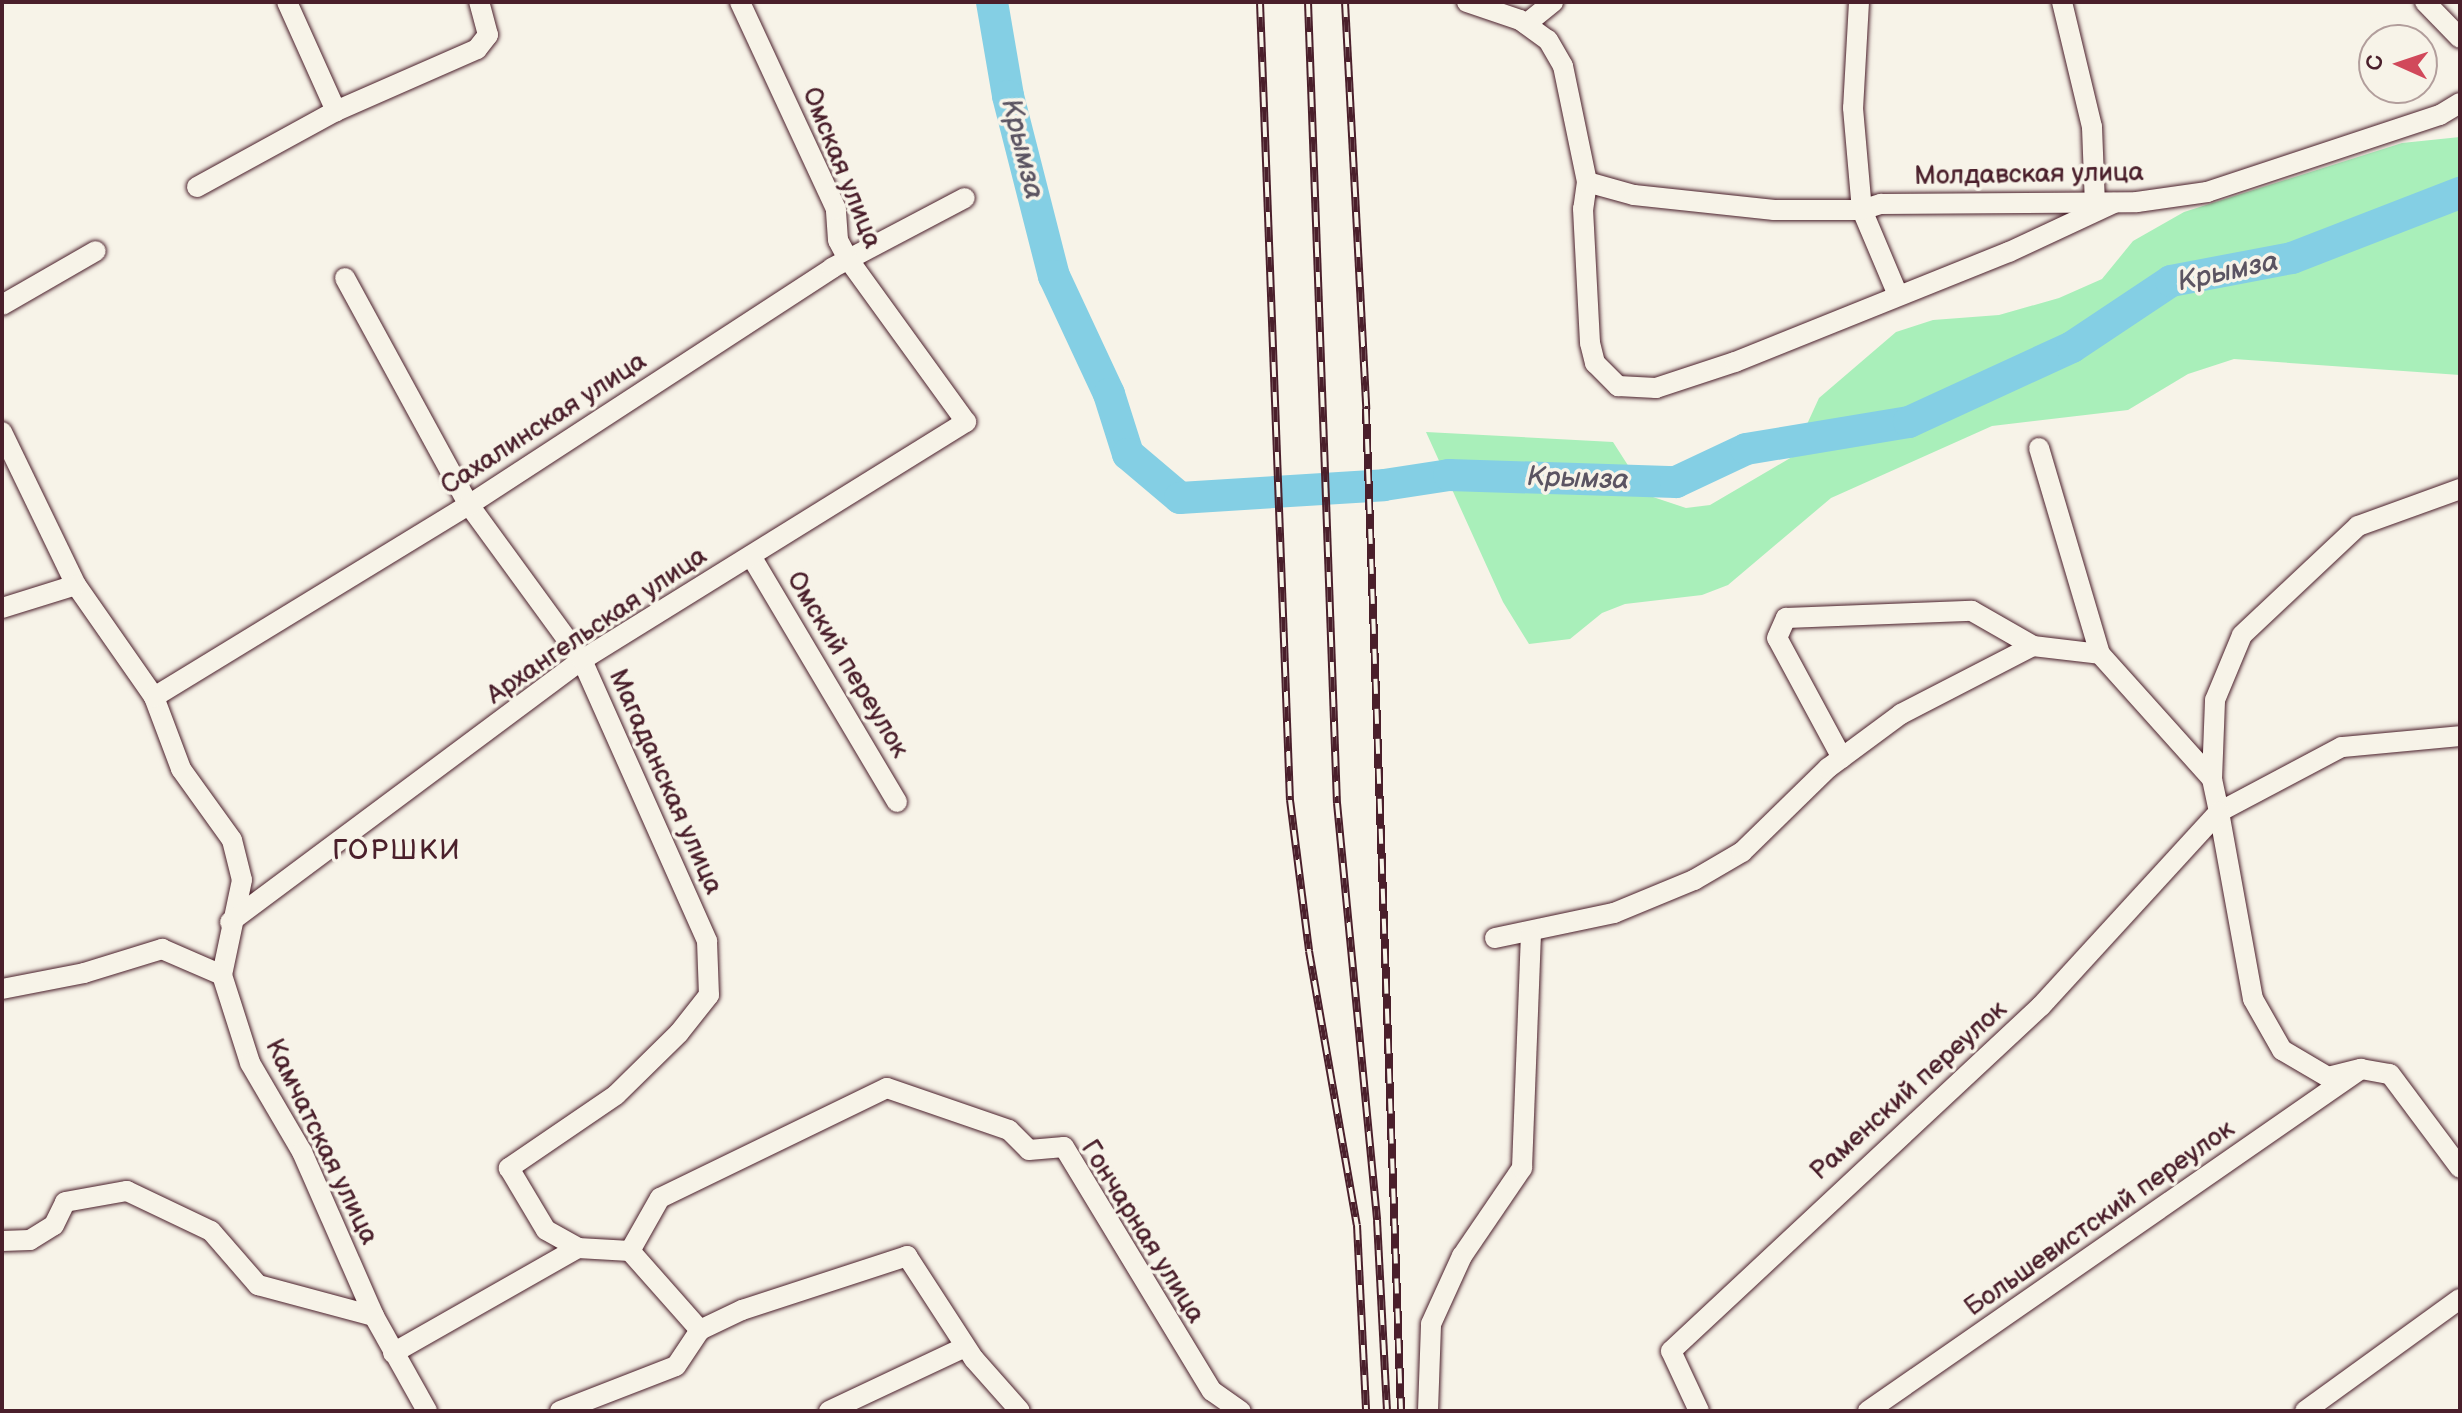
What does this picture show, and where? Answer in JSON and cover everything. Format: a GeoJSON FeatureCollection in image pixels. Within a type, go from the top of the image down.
{"type":"FeatureCollection","features":[{"type":"Feature","properties":{"kind":"street"},"geometry":{"type":"LineString","coordinates":[[287,2],[336,111]]}},
{"type":"Feature","properties":{"kind":"street"},"geometry":{"type":"LineString","coordinates":[[197,187],[336,111],[477,49],[488,35],[479,2]]}},
{"type":"Feature","properties":{"kind":"street","name":"Омская улица"},"geometry":{"type":"LineString","coordinates":[[740,2],[836,209],[838,240],[848,259],[966,422]]}},
{"type":"Feature","properties":{"kind":"street"},"geometry":{"type":"LineString","coordinates":[[1467,2],[1526,24],[1548,40],[1563,66],[1587,182],[1583,209],[1590,343],[1595,363],[1618,386],[1634,391],[1656,388],[1735,362],[1897,293],[2009,252],[2105,204],[2092,127],[2062,2]]}},
{"type":"Feature","properties":{"kind":"street"},"geometry":{"type":"LineString","coordinates":[[1526,24],[1553,2]]}},
{"type":"Feature","properties":{"kind":"street"},"geometry":{"type":"LineString","coordinates":[[1859,2],[1853,108],[1862,210],[1897,293]]}},
{"type":"Feature","properties":{"kind":"street"},"geometry":{"type":"LineString","coordinates":[[2425,2],[2460,38]]}},
{"type":"Feature","properties":{"kind":"street","name":"Молдавская улица"},"geometry":{"type":"LineString","coordinates":[[1587,182],[1690,203],[1862,210],[1881,204],[2105,204],[2207,192],[2440,115],[2460,103]]}},
{"type":"Feature","properties":{"kind":"street","name":"Сахалинская улица"},"geometry":{"type":"LineString","coordinates":[[154,697],[469,505],[848,259],[965,198]]}},
{"type":"Feature","properties":{"kind":"street"},"geometry":{"type":"LineString","coordinates":[[2,305],[96,251]]}},
{"type":"Feature","properties":{"kind":"street","name":"Магаданская улица"},"geometry":{"type":"LineString","coordinates":[[345,278],[469,505],[582,660],[707,941],[709,995],[679,1033],[616,1095],[509,1168],[546,1230],[578,1248]]}},
{"type":"Feature","properties":{"kind":"street","name":"Архангельская улица"},"geometry":{"type":"LineString","coordinates":[[230,922],[582,660],[966,422]]}},
{"type":"Feature","properties":{"kind":"street","name":"Камчатская улица"},"geometry":{"type":"LineString","coordinates":[[2,432],[76,585],[154,697],[181,769],[232,840],[242,880],[230,922],[222,975],[250,1063],[302,1152],[374,1316],[427,1411]]}},
{"type":"Feature","properties":{"kind":"street"},"geometry":{"type":"LineString","coordinates":[[2039,448],[2100,654],[2212,779]]}},
{"type":"Feature","properties":{"kind":"street"},"geometry":{"type":"LineString","coordinates":[[2460,489],[2358,526],[2242,635],[2215,700],[2212,779],[2253,999],[2282,1050],[2328,1077],[2361,1069],[2390,1074],[2460,1168]]}},
{"type":"Feature","properties":{"kind":"street","name":"Омский переулок"},"geometry":{"type":"LineString","coordinates":[[751,556],[897,802]]}},
{"type":"Feature","properties":{"kind":"street"},"geometry":{"type":"LineString","coordinates":[[2,608],[76,585]]}},
{"type":"Feature","properties":{"kind":"street"},"geometry":{"type":"LineString","coordinates":[[1842,758],[1777,638],[1786,618],[1972,611],[2033,646],[2100,654]]}},
{"type":"Feature","properties":{"kind":"street"},"geometry":{"type":"LineString","coordinates":[[1495,938],[1531,934],[1614,913],[1694,880],[1742,852],[1842,758],[1901,714],[2033,646]]}},
{"type":"Feature","properties":{"kind":"street"},"geometry":{"type":"LineString","coordinates":[[2219,812],[2342,747],[2460,736]]}},
{"type":"Feature","properties":{"kind":"street","name":"Раменский переулок"},"geometry":{"type":"LineString","coordinates":[[1699,1411],[1671,1351],[2041,1006],[2219,812]]}},
{"type":"Feature","properties":{"kind":"street"},"geometry":{"type":"LineString","coordinates":[[1428,1411],[1431,1324],[1462,1256],[1522,1168],[1531,934]]}},
{"type":"Feature","properties":{"kind":"street"},"geometry":{"type":"LineString","coordinates":[[2,989],[84,973],[162,949],[222,975]]}},
{"type":"Feature","properties":{"kind":"street","name":"Большевистский переулок"},"geometry":{"type":"LineString","coordinates":[[1868,1411],[2361,1069]]}},
{"type":"Feature","properties":{"kind":"street","name":"Гончарная улица"},"geometry":{"type":"LineString","coordinates":[[630,1251],[660,1198],[887,1088],[933,1100],[1009,1130],[1029,1150],[1064,1147],[1212,1391],[1241,1411]]}},
{"type":"Feature","properties":{"kind":"street"},"geometry":{"type":"LineString","coordinates":[[2,1241],[30,1240],[54,1225],[65,1202],[127,1191],[211,1231],[258,1285],[374,1316]]}},
{"type":"Feature","properties":{"kind":"street"},"geometry":{"type":"LineString","coordinates":[[393,1353],[578,1248],[630,1251],[700,1330]]}},
{"type":"Feature","properties":{"kind":"street"},"geometry":{"type":"LineString","coordinates":[[560,1411],[676,1366],[700,1330],[742,1310],[907,1256],[965,1347],[1020,1411]]}},
{"type":"Feature","properties":{"kind":"street"},"geometry":{"type":"LineString","coordinates":[[2305,1411],[2460,1299]]}},
{"type":"Feature","properties":{"kind":"street"},"geometry":{"type":"LineString","coordinates":[[829,1411],[965,1347]]}},
{"type":"Feature","properties":{"kind":"green space"},"geometry":{"type":"Polygon","coordinates":[[[2460,137],[2460,375],[2234,359],[2188,374],[2128,410],[1992,426],[1831,498],[1728,585],[1702,595],[1625,604],[1602,613],[1570,639],[1529,644],[1503,602],[1426,432],[1613,442],[1647,495],[1686,508],[1710,505],[1792,457],[1819,398],[1896,332],[1933,320],[1999,315],[2059,298],[2102,279],[2133,241],[2184,212],[2402,143],[2460,137]]]}},
{"type":"Feature","properties":{"kind":"waterway","name":"Крымза"},"geometry":{"type":"LineString","coordinates":[[992,2],[1008,96],[1054,276],[1109,394],[1128,454],[1180,498],[1384,485],[1449,475],[1676,482],[1746,449],[1909,422],[2072,347],[2171,281],[2292,258],[2460,193]]}},
{"type":"Feature","properties":{"kind":"railway"},"geometry":{"type":"LineString","coordinates":[[1260,2],[1290,800],[1309,951],[1357,1225],[1366,1411]]}},
{"type":"Feature","properties":{"kind":"railway"},"geometry":{"type":"LineString","coordinates":[[1308,2],[1337,803],[1377,1220],[1387,1411]]}},
{"type":"Feature","properties":{"kind":"railway"},"geometry":{"type":"LineString","coordinates":[[1345,2],[1366,409],[1401,1411]]}},
{"type":"Feature","properties":{"kind":"district","name":"ГОРШКИ"},"geometry":{"type":"Point","coordinates":[397,851]}}]}
